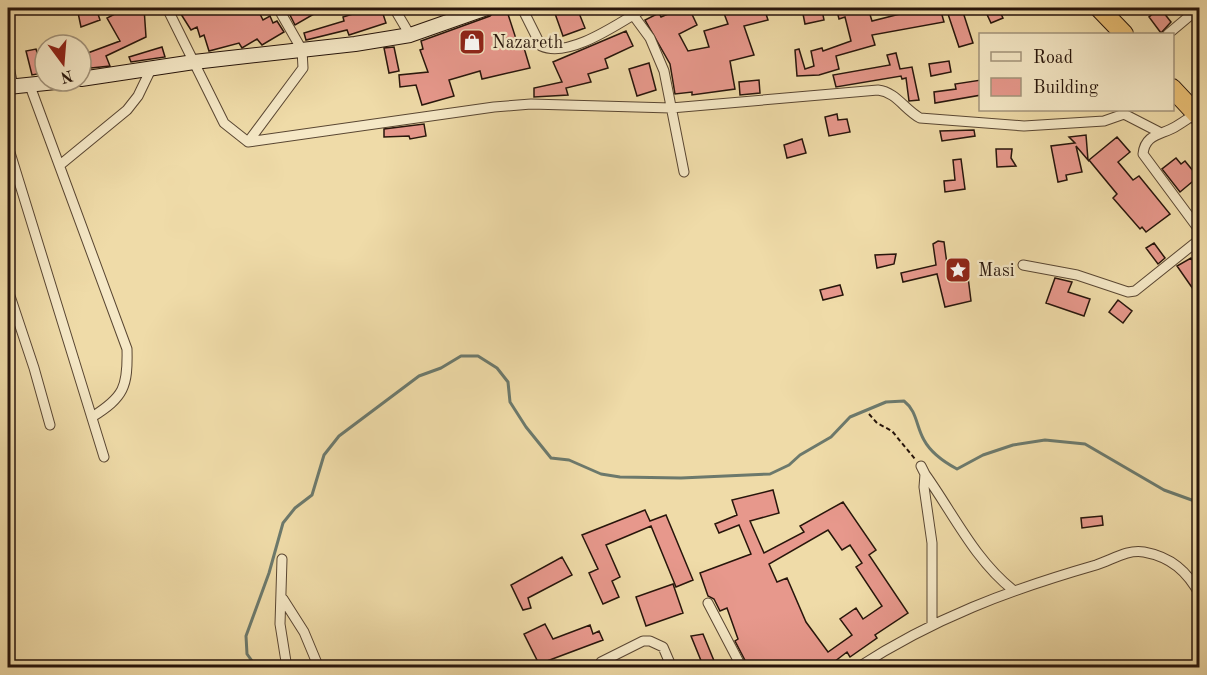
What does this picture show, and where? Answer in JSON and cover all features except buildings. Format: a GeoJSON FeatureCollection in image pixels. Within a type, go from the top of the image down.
{"type":"FeatureCollection","features":[{"type":"Feature","properties":{"kind":"highway"},"geometry":{"type":"LineString","coordinates":[[1099,8],[1123,33]]}},
{"type":"Feature","properties":{"kind":"highway"},"geometry":{"type":"LineString","coordinates":[[1174,89],[1198,116]]}},
{"type":"Feature","properties":{"kind":"street"},"geometry":{"type":"LineString","coordinates":[[167,8],[224,123],[248,142],[494,107],[531,104],[671,108],[878,90],[892,94],[909,112],[920,118],[1024,126],[1104,121],[1124,114],[1159,132]]}},
{"type":"Feature","properties":{"kind":"street"},"geometry":{"type":"LineString","coordinates":[[248,142],[269,111],[301,74],[302,50],[278,8]]}},
{"type":"Feature","properties":{"kind":"street"},"geometry":{"type":"LineString","coordinates":[[394,8],[410,36]]}},
{"type":"Feature","properties":{"kind":"street"},"geometry":{"type":"LineString","coordinates":[[93,77],[194,62],[410,36],[487,8]]}},
{"type":"Feature","properties":{"kind":"street"},"geometry":{"type":"LineString","coordinates":[[522,8],[541,46],[555,50],[600,34],[631,11],[645,8]]}},
{"type":"Feature","properties":{"kind":"street"},"geometry":{"type":"LineString","coordinates":[[1169,33],[1199,8]]}},
{"type":"Feature","properties":{"kind":"street"},"geometry":{"type":"LineString","coordinates":[[631,11],[658,55],[684,172]]}},
{"type":"Feature","properties":{"kind":"street"},"geometry":{"type":"LineString","coordinates":[[8,62],[10,87],[33,86]]}},
{"type":"Feature","properties":{"kind":"street"},"geometry":{"type":"LineString","coordinates":[[60,165],[127,110],[138,96],[151,69]]}},
{"type":"Feature","properties":{"kind":"street"},"geometry":{"type":"LineString","coordinates":[[30,86],[127,350],[124,388],[114,403],[92,417]]}},
{"type":"Feature","properties":{"kind":"street"},"geometry":{"type":"LineString","coordinates":[[1198,116],[1172,129],[1159,132],[1146,143],[1143,154],[1200,231]]}},
{"type":"Feature","properties":{"kind":"street"},"geometry":{"type":"LineString","coordinates":[[8,146],[104,457]]}},
{"type":"Feature","properties":{"kind":"street"},"geometry":{"type":"LineString","coordinates":[[1023,265],[1077,275],[1128,292],[1135,291],[1200,239]]}},
{"type":"Feature","properties":{"kind":"street"},"geometry":{"type":"LineString","coordinates":[[8,290],[50,424]]}},
{"type":"Feature","properties":{"kind":"street"},"geometry":{"type":"LineString","coordinates":[[923,470],[945,500],[963,533],[1001,581],[1013,590]]}},
{"type":"Feature","properties":{"kind":"street"},"geometry":{"type":"LineString","coordinates":[[923,470],[930,523],[933,579],[932,624]]}},
{"type":"Feature","properties":{"kind":"street"},"geometry":{"type":"LineString","coordinates":[[857,668],[901,639],[932,624],[1013,590],[1102,563],[1129,552],[1143,551],[1167,559],[1183,569],[1200,595]]}},
{"type":"Feature","properties":{"kind":"street"},"geometry":{"type":"LineString","coordinates":[[282,559],[283,599],[280,624],[287,668]]}},
{"type":"Feature","properties":{"kind":"street"},"geometry":{"type":"LineString","coordinates":[[283,599],[304,632],[319,668]]}},
{"type":"Feature","properties":{"kind":"street"},"geometry":{"type":"LineString","coordinates":[[708,603],[742,668]]}},
{"type":"Feature","properties":{"kind":"street"},"geometry":{"type":"LineString","coordinates":[[598,668],[600,662],[609,657],[650,641],[663,647],[672,668]]}},
{"type":"Feature","properties":{"kind":"path"},"geometry":{"type":"LineString","coordinates":[[869,414],[878,423],[892,431],[923,470]]}},
{"type":"Feature","properties":{"kind":"waterway"},"geometry":{"type":"LineString","coordinates":[[257,668],[247,654],[246,636],[269,573],[283,523],[295,508],[312,495],[324,455],[339,436],[419,376],[441,368],[461,356],[478,356],[497,368],[508,382],[510,402],[526,427],[551,458],[569,460],[601,474],[620,477],[681,478],[770,474],[789,465],[800,455],[831,437],[850,417],[886,402],[904,401],[911,409],[921,435],[930,449],[957,469],[983,455],[1013,445],[1045,440],[1085,444],[1164,490],[1200,503]]}},
{"type":"Feature","properties":{"kind":"place","name":"Nazareth"},"geometry":{"type":"Point","coordinates":[472,42]}},
{"type":"Feature","properties":{"kind":"place","name":"Masi"},"geometry":{"type":"Point","coordinates":[958,270]}}]}
